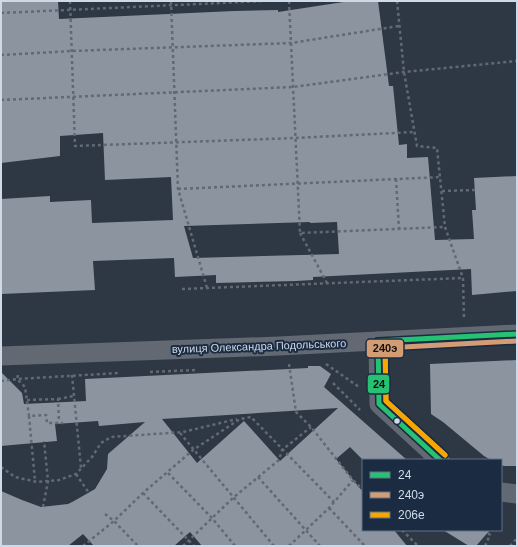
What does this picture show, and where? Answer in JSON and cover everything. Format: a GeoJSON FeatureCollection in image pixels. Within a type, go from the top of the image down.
{"type":"FeatureCollection","features":[{"type":"Feature","properties":{"kind":"street","name":"вулиця Олександра Подольського"},"geometry":{"type":"LineString","coordinates":[[1,356],[517,334]]}},
{"type":"Feature","properties":{"kind":"street"},"geometry":{"type":"LineString","coordinates":[[378,341],[379,404],[439,459]]}},
{"type":"Feature","properties":{"kind":"street"},"geometry":{"type":"LineString","coordinates":[[502,492],[517,494]]}},
{"type":"Feature","properties":{"kind":"path"},"geometry":{"type":"LineString","coordinates":[[70,1],[75,146],[414,132]]}},
{"type":"Feature","properties":{"kind":"path"},"geometry":{"type":"LineString","coordinates":[[171,1],[178,190],[207,288]]}},
{"type":"Feature","properties":{"kind":"path"},"geometry":{"type":"LineString","coordinates":[[1,13],[264,1]]}},
{"type":"Feature","properties":{"kind":"path"},"geometry":{"type":"LineString","coordinates":[[289,1],[300,232],[328,283]]}},
{"type":"Feature","properties":{"kind":"path"},"geometry":{"type":"LineString","coordinates":[[397,1],[404,72],[416,146],[437,148],[445,227],[463,278],[465,337]]}},
{"type":"Feature","properties":{"kind":"path"},"geometry":{"type":"LineString","coordinates":[[1,55],[291,43],[399,26]]}},
{"type":"Feature","properties":{"kind":"path"},"geometry":{"type":"LineString","coordinates":[[1,100],[293,87],[404,72],[517,61]]}},
{"type":"Feature","properties":{"kind":"path"},"geometry":{"type":"LineString","coordinates":[[178,190],[441,177]]}},
{"type":"Feature","properties":{"kind":"path"},"geometry":{"type":"LineString","coordinates":[[396,179],[399,229]]}},
{"type":"Feature","properties":{"kind":"path"},"geometry":{"type":"LineString","coordinates":[[442,191],[475,190]]}},
{"type":"Feature","properties":{"kind":"path"},"geometry":{"type":"LineString","coordinates":[[300,232],[445,227]]}},
{"type":"Feature","properties":{"kind":"path"},"geometry":{"type":"LineString","coordinates":[[182,289],[463,278]]}},
{"type":"Feature","properties":{"kind":"path"},"geometry":{"type":"LineString","coordinates":[[72,353],[72,377],[81,468]]}},
{"type":"Feature","properties":{"kind":"path"},"geometry":{"type":"LineString","coordinates":[[325,363],[350,379],[379,404]]}},
{"type":"Feature","properties":{"kind":"path"},"geometry":{"type":"LineString","coordinates":[[282,365],[290,364],[296,412],[311,427],[353,480],[362,489]]}},
{"type":"Feature","properties":{"kind":"path"},"geometry":{"type":"LineString","coordinates":[[149,372],[199,370]]}},
{"type":"Feature","properties":{"kind":"path"},"geometry":{"type":"LineString","coordinates":[[1,381],[120,373]]}},
{"type":"Feature","properties":{"kind":"path"},"geometry":{"type":"LineString","coordinates":[[17,380],[24,387],[27,400],[35,481]]}},
{"type":"Feature","properties":{"kind":"path"},"geometry":{"type":"LineString","coordinates":[[27,400],[58,399],[74,396]]}},
{"type":"Feature","properties":{"kind":"path"},"geometry":{"type":"LineString","coordinates":[[29,416],[46,415],[47,423],[61,422],[58,399]]}},
{"type":"Feature","properties":{"kind":"path"},"geometry":{"type":"LineString","coordinates":[[1,467],[15,477],[35,481],[59,480],[76,474],[92,457],[101,443],[111,437],[179,433],[251,417],[334,502]]}},
{"type":"Feature","properties":{"kind":"path"},"geometry":{"type":"LineString","coordinates":[[84,546],[193,450],[240,419]]}},
{"type":"Feature","properties":{"kind":"path"},"geometry":{"type":"LineString","coordinates":[[183,546],[234,497],[279,460],[282,450],[311,427]]}},
{"type":"Feature","properties":{"kind":"path"},"geometry":{"type":"LineString","coordinates":[[179,433],[274,546]]}},
{"type":"Feature","properties":{"kind":"path"},"geometry":{"type":"LineString","coordinates":[[43,507],[48,481],[44,441]]}},
{"type":"Feature","properties":{"kind":"path"},"geometry":{"type":"LineString","coordinates":[[168,473],[212,518],[235,546]]}},
{"type":"Feature","properties":{"kind":"path"},"geometry":{"type":"LineString","coordinates":[[76,474],[89,493]]}},
{"type":"Feature","properties":{"kind":"path"},"geometry":{"type":"LineString","coordinates":[[258,477],[320,546]]}},
{"type":"Feature","properties":{"kind":"path"},"geometry":{"type":"LineString","coordinates":[[289,546],[329,508],[353,480]]}},
{"type":"Feature","properties":{"kind":"path"},"geometry":{"type":"LineString","coordinates":[[143,493],[194,546]]}},
{"type":"Feature","properties":{"kind":"path"},"geometry":{"type":"LineString","coordinates":[[329,508],[365,546]]}},
{"type":"Feature","properties":{"kind":"path"},"geometry":{"type":"LineString","coordinates":[[105,514],[114,521],[138,546]]}},
{"type":"Feature","properties":{"kind":"path"},"geometry":{"type":"LineString","coordinates":[[403,531],[418,546]]}},
{"type":"Feature","properties":{"kind":"path"},"geometry":{"type":"LineString","coordinates":[[485,546],[490,535],[486,531]]}},
{"type":"Feature","properties":{"kind":"path"},"geometry":{"type":"LineString","coordinates":[[510,546],[517,538]]}},
{"type":"Feature","properties":{"kind":"building"},"geometry":{"type":"Polygon","coordinates":[[[1,1],[58,1],[59,19],[234,11],[278,10],[278,12],[350,1],[378,1],[389,86],[393,86],[399,145],[407,144],[407,158],[428,157],[435,240],[474,239],[472,210],[476,210],[474,178],[517,176],[517,291],[472,295],[471,269],[313,277],[313,280],[296,281],[216,283],[216,275],[175,277],[174,258],[93,261],[95,290],[1,294],[1,199],[50,196],[50,202],[91,200],[92,223],[173,220],[171,177],[105,180],[103,133],[60,136],[60,156],[1,163],[1,1]],[[337,222],[184,226],[193,258],[339,254],[337,222]]]}},
{"type":"Feature","properties":{"kind":"building"},"geometry":{"type":"Polygon","coordinates":[[[517,360],[517,466],[504,466],[502,465],[502,459],[489,459],[484,456],[431,414],[430,364],[517,360]]]}},
{"type":"Feature","properties":{"kind":"building"},"geometry":{"type":"Polygon","coordinates":[[[308,366],[320,366],[331,374],[324,387],[406,459],[362,459],[350,447],[336,459],[362,491],[362,531],[395,531],[407,546],[202,546],[190,532],[174,546],[94,546],[83,534],[68,546],[1,546],[1,491],[41,507],[68,504],[95,489],[107,469],[108,454],[145,422],[99,426],[98,421],[55,424],[57,441],[1,446],[1,372],[22,393],[24,404],[86,401],[85,379],[308,368],[308,366]],[[338,408],[162,419],[197,463],[244,421],[280,461],[338,408]]]}},
{"type":"Feature","properties":{"kind":"building"},"geometry":{"type":"Polygon","coordinates":[[[445,531],[489,531],[476,546],[469,546],[445,531]]]}},
{"type":"Feature","properties":{"kind":"transit line","name":"24"},"geometry":{"type":"LineString","coordinates":[[378,341],[517,334]]}},
{"type":"Feature","properties":{"kind":"transit line","name":"24"},"geometry":{"type":"LineString","coordinates":[[378,341],[379,404],[439,459]]}},
{"type":"Feature","properties":{"kind":"transit line","name":"206е"},"geometry":{"type":"LineString","coordinates":[[385,341],[386,401],[445,455]]}},
{"type":"Feature","properties":{"kind":"transit line","name":"240э"},"geometry":{"type":"LineString","coordinates":[[445,455],[386,401],[385,348],[517,341]]}}]}
